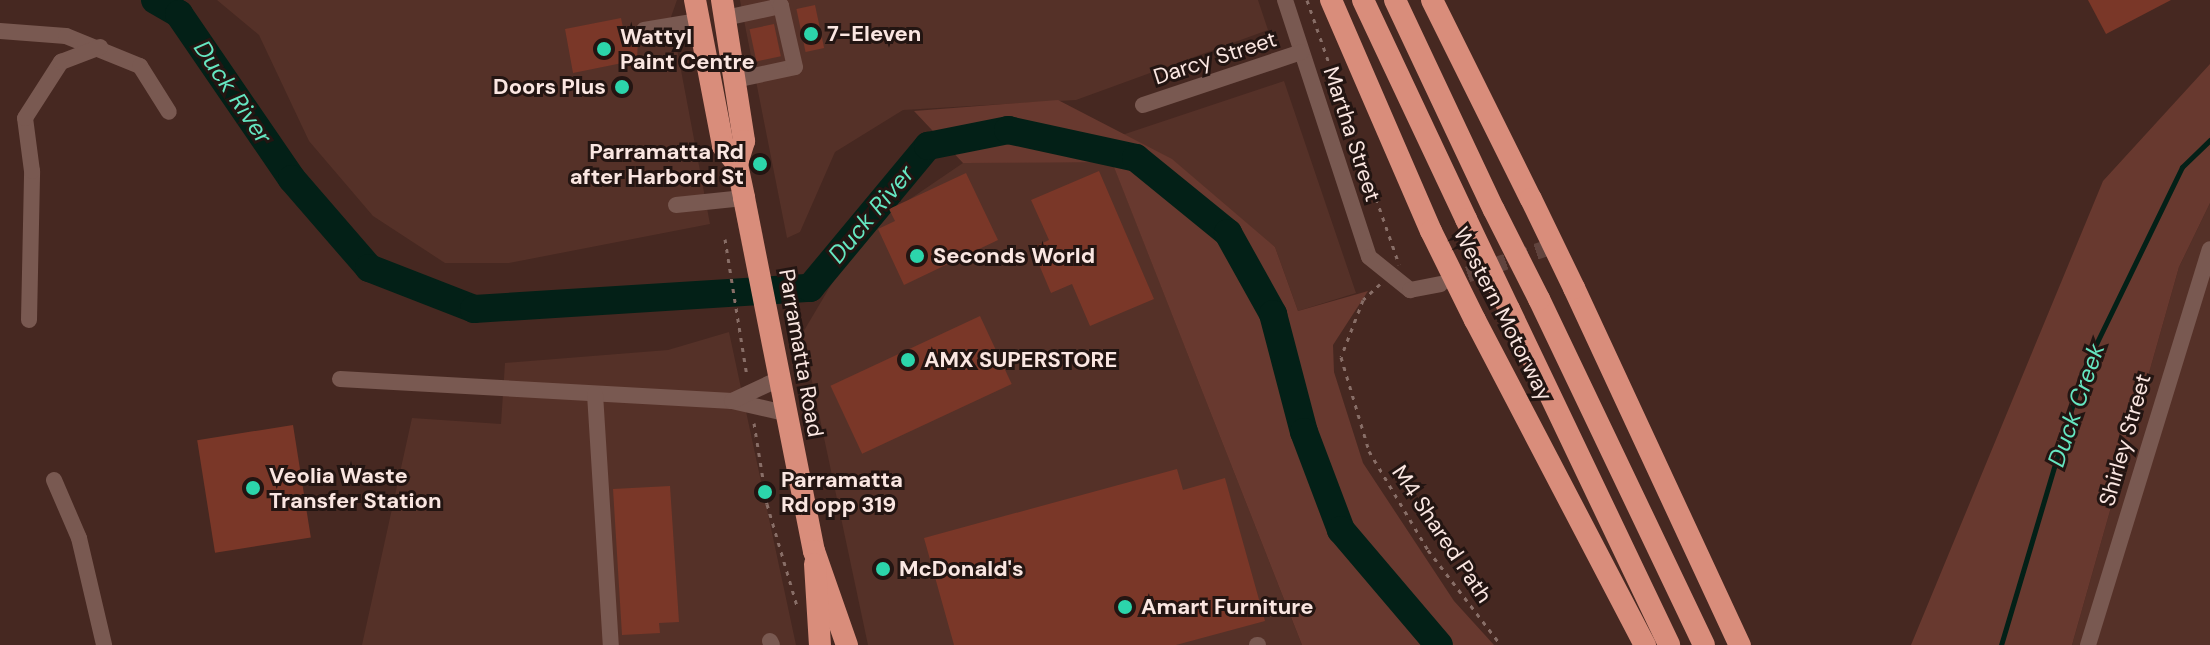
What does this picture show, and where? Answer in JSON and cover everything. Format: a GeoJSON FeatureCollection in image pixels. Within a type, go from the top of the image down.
{"type":"FeatureCollection","features":[{"type":"Feature","properties":{"kind":"highway","name":"Western Motorway"},"geometry":{"type":"LineString","coordinates":[[1331,0],[1431,231],[1645,645]]}},
{"type":"Feature","properties":{"kind":"highway","name":"Western Motorway"},"geometry":{"type":"LineString","coordinates":[[1363,0],[1669,645]]}},
{"type":"Feature","properties":{"kind":"highway","name":"Western Motorway"},"geometry":{"type":"LineString","coordinates":[[1395,0],[1704,645]]}},
{"type":"Feature","properties":{"kind":"highway"},"geometry":{"type":"LineString","coordinates":[[1432,0],[1574,288],[1740,645]]}},
{"type":"Feature","properties":{"kind":"highway","name":"Parramatta Road"},"geometry":{"type":"LineString","coordinates":[[723,9],[744,141],[737,164]]}},
{"type":"Feature","properties":{"kind":"highway","name":"Parramatta Road"},"geometry":{"type":"LineString","coordinates":[[696,11],[723,146],[737,164],[814,551],[847,645]]}},
{"type":"Feature","properties":{"kind":"highway","name":"Parramatta Road"},"geometry":{"type":"LineString","coordinates":[[814,551],[820,645]]}},
{"type":"Feature","properties":{"kind":"street","name":"Martha Street"},"geometry":{"type":"LineString","coordinates":[[1285,0],[1369,257],[1386,277]]}},
{"type":"Feature","properties":{"kind":"street"},"geometry":{"type":"LineString","coordinates":[[723,9],[780,3],[795,67],[735,80]]}},
{"type":"Feature","properties":{"kind":"street"},"geometry":{"type":"LineString","coordinates":[[644,30],[696,11]]}},
{"type":"Feature","properties":{"kind":"street"},"geometry":{"type":"LineString","coordinates":[[0,31],[66,36],[100,47],[140,66],[169,112]]}},
{"type":"Feature","properties":{"kind":"street"},"geometry":{"type":"LineString","coordinates":[[29,320],[32,171],[25,118],[61,62],[100,47]]}},
{"type":"Feature","properties":{"kind":"street","name":"Darcy Street"},"geometry":{"type":"LineString","coordinates":[[1143,105],[1301,52]]}},
{"type":"Feature","properties":{"kind":"street"},"geometry":{"type":"LineString","coordinates":[[676,205],[744,198]]}},
{"type":"Feature","properties":{"kind":"street","name":"Shirley Street"},"geometry":{"type":"LineString","coordinates":[[2088,645],[2210,249]]}},
{"type":"Feature","properties":{"kind":"street"},"geometry":{"type":"LineString","coordinates":[[1386,277],[1410,290],[1440,284]]}},
{"type":"Feature","properties":{"kind":"street"},"geometry":{"type":"LineString","coordinates":[[340,379],[732,401],[785,413]]}},
{"type":"Feature","properties":{"kind":"street"},"geometry":{"type":"LineString","coordinates":[[732,401],[779,379]]}},
{"type":"Feature","properties":{"kind":"street"},"geometry":{"type":"LineString","coordinates":[[595,394],[611,645]]}},
{"type":"Feature","properties":{"kind":"street"},"geometry":{"type":"LineString","coordinates":[[54,480],[79,538],[104,645]]}},
{"type":"Feature","properties":{"kind":"path","name":"M4 Shared Path"},"geometry":{"type":"LineString","coordinates":[[1307,0],[1387,242],[1403,261],[1363,300],[1346,333],[1347,386],[1390,493],[1501,645]]}},
{"type":"Feature","properties":{"kind":"path"},"geometry":{"type":"LineString","coordinates":[[725,239],[742,350]]}},
{"type":"Feature","properties":{"kind":"path"},"geometry":{"type":"LineString","coordinates":[[754,428],[799,615]]}},
{"type":"Feature","properties":{"kind":"shaded area"},"geometry":{"type":"Polygon","coordinates":[[[217,0],[677,0],[671,17],[710,224],[509,263],[445,263],[373,216],[309,141],[259,35],[217,0]]]}},
{"type":"Feature","properties":{"kind":"shaded area"},"geometry":{"type":"Polygon","coordinates":[[[740,0],[1258,0],[1268,30],[1076,100],[903,110],[835,152],[800,232],[787,238],[740,0]]]}},
{"type":"Feature","properties":{"kind":"shaded area"},"geometry":{"type":"Polygon","coordinates":[[[2210,64],[2210,203],[2179,267],[2072,645],[1911,645],[2103,181],[2210,64]]]}},
{"type":"Feature","properties":{"kind":"shaded area"},"geometry":{"type":"Polygon","coordinates":[[[1284,81],[1356,293],[1298,311],[1275,247],[1116,137],[1284,81]]]}},
{"type":"Feature","properties":{"kind":"shaded area"},"geometry":{"type":"Polygon","coordinates":[[[1058,100],[1172,159],[1275,247],[1298,311],[1368,291],[1333,345],[1334,372],[1363,463],[1454,601],[1494,645],[1302,645],[1112,162],[963,163],[914,111],[1058,100]]]}},
{"type":"Feature","properties":{"kind":"shaded area"},"geometry":{"type":"Polygon","coordinates":[[[1112,161],[1302,645],[868,645],[802,334],[863,231],[963,163],[1112,161]]]}},
{"type":"Feature","properties":{"kind":"shaded area"},"geometry":{"type":"Polygon","coordinates":[[[2210,203],[2210,645],[2072,645],[2179,267],[2210,203]]]}},
{"type":"Feature","properties":{"kind":"shaded area"},"geometry":{"type":"Polygon","coordinates":[[[729,332],[796,645],[362,645],[412,418],[501,424],[505,363],[668,350],[729,332]]]}},
{"type":"Feature","properties":{"kind":"building"},"geometry":{"type":"Polygon","coordinates":[[[2088,0],[2171,0],[2106,34],[2088,0]]]}},
{"type":"Feature","properties":{"kind":"building","name":"7-Eleven"},"geometry":{"type":"Polygon","coordinates":[[[815,5],[824,48],[806,52],[796,9],[815,5]]]}},
{"type":"Feature","properties":{"kind":"building","name":"Wattyl Paint Centre"},"geometry":{"type":"Polygon","coordinates":[[[621,18],[626,42],[638,40],[637,60],[573,73],[565,29],[621,18]]]}},
{"type":"Feature","properties":{"kind":"building"},"geometry":{"type":"Polygon","coordinates":[[[774,24],[781,56],[756,61],[750,29],[774,24]]]}},
{"type":"Feature","properties":{"kind":"building"},"geometry":{"type":"Polygon","coordinates":[[[1099,171],[1154,299],[1090,326],[1072,284],[1051,293],[1032,248],[1049,240],[1031,200],[1099,171]]]}},
{"type":"Feature","properties":{"kind":"building"},"geometry":{"type":"Polygon","coordinates":[[[966,173],[998,240],[904,285],[878,229],[895,221],[889,209],[966,173]]]}},
{"type":"Feature","properties":{"kind":"building"},"geometry":{"type":"Polygon","coordinates":[[[980,316],[1012,384],[862,454],[830,386],[980,316]]]}},
{"type":"Feature","properties":{"kind":"building","name":"Veolia Waste Transfer Station"},"geometry":{"type":"Polygon","coordinates":[[[293,425],[311,538],[215,553],[197,440],[293,425]]]}},
{"type":"Feature","properties":{"kind":"building"},"geometry":{"type":"Polygon","coordinates":[[[1177,469],[1183,490],[1225,478],[1265,621],[1176,645],[954,645],[924,538],[1177,469]]]}},
{"type":"Feature","properties":{"kind":"building"},"geometry":{"type":"Polygon","coordinates":[[[670,486],[679,622],[659,623],[660,633],[622,635],[613,489],[670,486]]]}},
{"type":"Feature","properties":{"kind":"waterway","name":"Duck River"},"geometry":{"type":"LineString","coordinates":[[155,0],[179,14],[292,179],[369,268],[474,309],[810,288],[928,146],[1008,130],[1136,158],[1228,233],[1273,314],[1304,432],[1341,530],[1439,645]]}},
{"type":"Feature","properties":{"kind":"waterway","name":"Duck Creek"},"geometry":{"type":"LineString","coordinates":[[2001,645],[2082,373],[2182,167],[2210,140]]}},
{"type":"Feature","properties":{"kind":"tunnel"},"geometry":{"type":"LineString","coordinates":[[1445,282],[1562,243]]}},
{"type":"Feature","properties":{"kind":"place","name":"7-Eleven"},"geometry":{"type":"Point","coordinates":[811,34]}},
{"type":"Feature","properties":{"kind":"place","name":"Wattyl Paint Centre"},"geometry":{"type":"Point","coordinates":[604,49]}},
{"type":"Feature","properties":{"kind":"place","name":"Doors Plus"},"geometry":{"type":"Point","coordinates":[622,87]}},
{"type":"Feature","properties":{"kind":"place","name":"Parramatta Rd after Harbord St"},"geometry":{"type":"Point","coordinates":[760,164]}},
{"type":"Feature","properties":{"kind":"place","name":"Seconds World"},"geometry":{"type":"Point","coordinates":[917,256]}},
{"type":"Feature","properties":{"kind":"place","name":"AMX SUPERSTORE"},"geometry":{"type":"Point","coordinates":[908,360]}},
{"type":"Feature","properties":{"kind":"place","name":"Veolia Waste Transfer Station"},"geometry":{"type":"Point","coordinates":[253,488]}},
{"type":"Feature","properties":{"kind":"place","name":"Parramatta Rd opp 319"},"geometry":{"type":"Point","coordinates":[765,492]}},
{"type":"Feature","properties":{"kind":"place","name":"McDonald's"},"geometry":{"type":"Point","coordinates":[883,569]}},
{"type":"Feature","properties":{"kind":"place","name":"Amart Furniture"},"geometry":{"type":"Point","coordinates":[1125,607]}}]}
